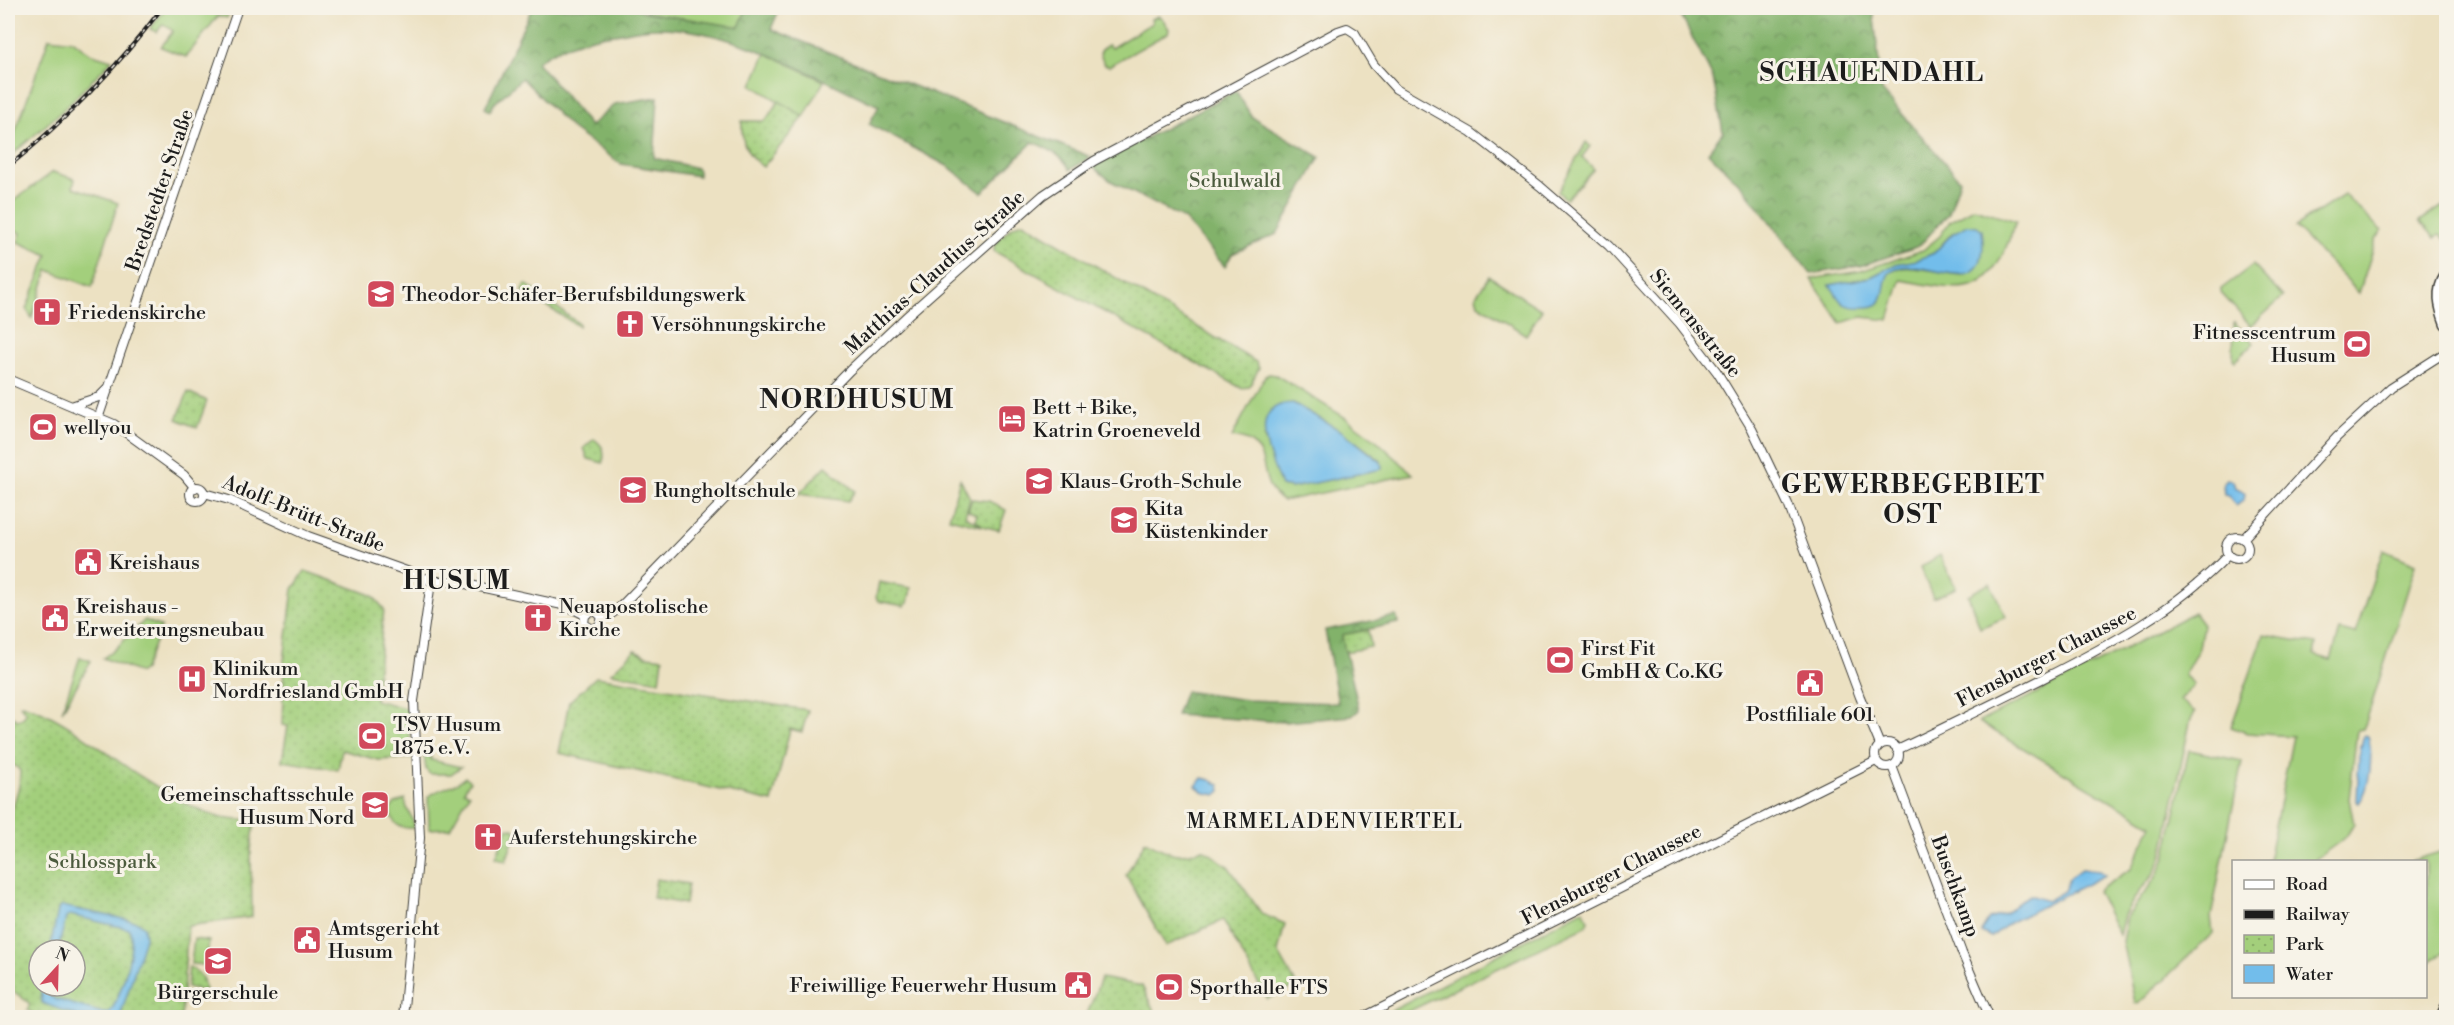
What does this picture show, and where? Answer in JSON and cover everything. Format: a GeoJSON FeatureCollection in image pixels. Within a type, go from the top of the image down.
{"type":"FeatureCollection","features":[{"type":"Feature","properties":{"kind":"highway"},"geometry":{"type":"LineString","coordinates":[[2446,275],[2439,305],[2446,320]]}},
{"type":"Feature","properties":{"kind":"highway"},"geometry":{"type":"LineString","coordinates":[[2441,1017],[2446,1006]]}},
{"type":"Feature","properties":{"kind":"main road","name":"Bredstedter Straße"},"geometry":{"type":"LineString","coordinates":[[99,416],[238,8]]}},
{"type":"Feature","properties":{"kind":"main road","name":"Flensburger Chaussee"},"geometry":{"type":"LineString","coordinates":[[2243,539],[2337,437],[2391,387],[2446,352]]}},
{"type":"Feature","properties":{"kind":"main road","name":"Adolf-Brütt-Straße"},"geometry":{"type":"LineString","coordinates":[[8,379],[99,416],[184,475],[195,488],[191,496],[195,500],[202,499],[204,493],[230,500],[308,536],[424,579],[429,576],[436,581]]}},
{"type":"Feature","properties":{"kind":"main road"},"geometry":{"type":"LineString","coordinates":[[68,404],[81,404],[96,399],[110,386]]}},
{"type":"Feature","properties":{"kind":"main road","name":"Flensburger Chaussee"},"geometry":{"type":"LineString","coordinates":[[2236,537],[2243,539],[2247,547],[2245,555],[2237,559],[2228,555],[2226,548],[2228,541],[2236,537]]}},
{"type":"Feature","properties":{"kind":"main road","name":"Flensburger Chaussee"},"geometry":{"type":"LineString","coordinates":[[1897,750],[2066,667],[2144,624],[2206,577],[2228,555]]}},
{"type":"Feature","properties":{"kind":"main road"},"geometry":{"type":"LineString","coordinates":[[424,579],[425,587],[430,589]]}},
{"type":"Feature","properties":{"kind":"main road"},"geometry":{"type":"LineString","coordinates":[[403,1017],[420,838],[414,701],[430,589],[434,587],[436,581]]}},
{"type":"Feature","properties":{"kind":"main road"},"geometry":{"type":"LineString","coordinates":[[1890,744],[1897,750],[1898,758],[1892,766],[1883,766],[1876,760],[1875,751],[1880,745],[1890,744]]}},
{"type":"Feature","properties":{"kind":"main road","name":"Flensburger Chaussee"},"geometry":{"type":"LineString","coordinates":[[1361,1017],[1876,760]]}},
{"type":"Feature","properties":{"kind":"street","name":"Matthias-Claudius-Straße"},"geometry":{"type":"LineString","coordinates":[[585,615],[584,624],[593,629],[600,625],[602,617],[613,613],[621,606],[796,424],[878,343],[1043,195],[1094,161],[1347,28]]}},
{"type":"Feature","properties":{"kind":"street","name":"Siemensstraße"},"geometry":{"type":"LineString","coordinates":[[1347,28],[1355,33],[1374,65],[1396,89],[1472,132],[1540,186],[1609,246],[1680,324],[1717,372],[1752,429],[1784,494],[1880,745]]}},
{"type":"Feature","properties":{"kind":"street"},"geometry":{"type":"LineString","coordinates":[[436,581],[452,581],[567,606],[585,615],[594,610],[602,617]]}},
{"type":"Feature","properties":{"kind":"street","name":"Buschkamp"},"geometry":{"type":"LineString","coordinates":[[1892,766],[1962,953],[1990,1017]]}},
{"type":"Feature","properties":{"kind":"green space"},"geometry":{"type":"Polygon","coordinates":[[[166,8],[231,8],[227,18],[218,16],[186,57],[161,47],[173,31],[163,24],[157,32],[150,29],[166,8]]]}},
{"type":"Feature","properties":{"kind":"green space"},"geometry":{"type":"Polygon","coordinates":[[[532,8],[636,8],[645,12],[739,27],[747,8],[780,8],[771,29],[1091,157],[1070,170],[1059,156],[1033,142],[982,193],[949,167],[869,124],[879,106],[799,68],[741,44],[712,35],[655,28],[584,40],[563,47],[537,62],[590,126],[615,104],[658,97],[654,158],[697,168],[699,176],[621,164],[572,129],[522,78],[494,104],[490,111],[485,108],[532,8]]]}},
{"type":"Feature","properties":{"kind":"green space"},"geometry":{"type":"Polygon","coordinates":[[[647,8],[747,8],[739,28],[645,12],[647,8]]]}},
{"type":"Feature","properties":{"kind":"green space"},"geometry":{"type":"Polygon","coordinates":[[[1677,8],[1873,8],[1882,91],[1960,180],[1949,213],[1919,246],[1860,266],[1811,274],[1744,189],[1708,152],[1723,132],[1713,78],[1677,8]]]}},
{"type":"Feature","properties":{"kind":"green space"},"geometry":{"type":"Polygon","coordinates":[[[1158,16],[1169,29],[1168,33],[1109,66],[1104,64],[1100,54],[1102,49],[1108,45],[1111,48],[1152,23],[1151,19],[1158,16]]]}},
{"type":"Feature","properties":{"kind":"green space"},"geometry":{"type":"Polygon","coordinates":[[[49,38],[74,41],[89,53],[112,60],[61,112],[8,158],[8,152],[49,38]]]}},
{"type":"Feature","properties":{"kind":"green space"},"geometry":{"type":"Polygon","coordinates":[[[766,53],[824,81],[804,117],[752,85],[766,53]]]}},
{"type":"Feature","properties":{"kind":"green space","name":"Schulwald"},"geometry":{"type":"Polygon","coordinates":[[[1236,91],[1252,117],[1320,157],[1277,234],[1232,254],[1225,267],[1184,219],[1111,181],[1092,166],[1236,91]]]}},
{"type":"Feature","properties":{"kind":"green space"},"geometry":{"type":"Polygon","coordinates":[[[779,101],[804,117],[763,167],[752,158],[746,147],[742,135],[742,121],[765,121],[779,101]]]}},
{"type":"Feature","properties":{"kind":"green space"},"geometry":{"type":"Polygon","coordinates":[[[1586,142],[1590,146],[1582,157],[1594,169],[1566,199],[1558,192],[1586,142]]]}},
{"type":"Feature","properties":{"kind":"green space"},"geometry":{"type":"Polygon","coordinates":[[[53,172],[75,179],[73,187],[118,203],[92,287],[48,270],[32,318],[26,309],[48,255],[18,242],[21,233],[8,227],[11,213],[8,205],[53,172]]]}},
{"type":"Feature","properties":{"kind":"green space"},"geometry":{"type":"Polygon","coordinates":[[[2344,195],[2382,231],[2376,240],[2359,293],[2295,227],[2344,195]]]}},
{"type":"Feature","properties":{"kind":"green space"},"geometry":{"type":"Polygon","coordinates":[[[2446,204],[2446,240],[2440,235],[2435,238],[2420,221],[2446,204]]]}},
{"type":"Feature","properties":{"kind":"green space"},"geometry":{"type":"Polygon","coordinates":[[[1974,208],[2016,221],[2007,246],[1997,264],[1987,277],[1976,284],[1963,288],[1901,280],[1889,320],[1862,317],[1841,323],[1811,279],[1861,271],[1923,250],[1940,236],[1950,221],[1974,208]],[[1952,233],[1934,253],[1917,261],[1896,264],[1871,277],[1831,285],[1880,302],[1886,277],[1893,270],[1912,268],[1963,275],[1952,233]]]}},
{"type":"Feature","properties":{"kind":"green space"},"geometry":{"type":"Polygon","coordinates":[[[1023,222],[1256,362],[1259,368],[1249,387],[1241,388],[994,251],[996,243],[1004,234],[1023,222]]]}},
{"type":"Feature","properties":{"kind":"green space"},"geometry":{"type":"Polygon","coordinates":[[[2253,265],[2283,297],[2251,326],[2221,293],[2221,289],[2253,265]]]}},
{"type":"Feature","properties":{"kind":"green space"},"geometry":{"type":"Polygon","coordinates":[[[1489,276],[1542,310],[1526,335],[1478,304],[1476,296],[1489,276]]]}},
{"type":"Feature","properties":{"kind":"green space"},"geometry":{"type":"Polygon","coordinates":[[[526,284],[579,324],[578,326],[522,291],[526,284]]]}},
{"type":"Feature","properties":{"kind":"green space"},"geometry":{"type":"Polygon","coordinates":[[[2234,322],[2254,343],[2235,361],[2233,359],[2234,322]]]}},
{"type":"Feature","properties":{"kind":"green space"},"geometry":{"type":"Polygon","coordinates":[[[1276,375],[1346,418],[1376,440],[1413,474],[1283,501],[1270,487],[1261,455],[1257,449],[1247,441],[1232,437],[1265,376],[1276,375]],[[1293,403],[1264,438],[1281,486],[1291,488],[1382,469],[1381,461],[1343,432],[1293,403]]]}},
{"type":"Feature","properties":{"kind":"green space"},"geometry":{"type":"Polygon","coordinates":[[[188,392],[207,401],[197,428],[177,419],[188,392]]]}},
{"type":"Feature","properties":{"kind":"green space"},"geometry":{"type":"Polygon","coordinates":[[[594,439],[603,450],[603,463],[588,459],[584,448],[594,439]]]}},
{"type":"Feature","properties":{"kind":"green space"},"geometry":{"type":"Polygon","coordinates":[[[826,466],[855,491],[848,501],[799,494],[826,466]]]}},
{"type":"Feature","properties":{"kind":"green space"},"geometry":{"type":"Polygon","coordinates":[[[960,479],[970,498],[965,516],[982,525],[975,519],[977,515],[968,510],[972,499],[989,501],[1006,510],[999,530],[949,518],[960,479]]]}},
{"type":"Feature","properties":{"kind":"green space"},"geometry":{"type":"Polygon","coordinates":[[[2383,550],[2416,564],[2366,722],[2363,729],[2357,730],[2349,799],[2354,824],[2346,837],[2314,860],[2268,860],[2293,736],[2247,733],[2231,727],[2264,635],[2316,644],[2314,655],[2331,660],[2340,630],[2355,634],[2383,550]]]}},
{"type":"Feature","properties":{"kind":"green space"},"geometry":{"type":"Polygon","coordinates":[[[1940,555],[1956,588],[1933,598],[1920,567],[1940,555]]]}},
{"type":"Feature","properties":{"kind":"green space"},"geometry":{"type":"Polygon","coordinates":[[[305,571],[372,595],[384,609],[375,700],[409,709],[411,758],[378,760],[342,750],[338,770],[282,761],[288,726],[282,725],[284,660],[293,589],[305,571]]]}},
{"type":"Feature","properties":{"kind":"green space"},"geometry":{"type":"Polygon","coordinates":[[[879,582],[911,588],[908,603],[904,606],[878,601],[876,597],[879,582]]]}},
{"type":"Feature","properties":{"kind":"green space"},"geometry":{"type":"Polygon","coordinates":[[[1990,583],[2006,617],[1980,628],[1968,595],[1990,583]]]}},
{"type":"Feature","properties":{"kind":"green space"},"geometry":{"type":"Polygon","coordinates":[[[2194,612],[2203,624],[2199,648],[2184,675],[2194,684],[2180,700],[2195,712],[2190,722],[2162,857],[2153,875],[2124,915],[2119,935],[2097,891],[2131,869],[2152,825],[1979,722],[2194,612]]]}},
{"type":"Feature","properties":{"kind":"green space"},"geometry":{"type":"Polygon","coordinates":[[[1396,616],[1398,623],[1342,635],[1359,710],[1352,716],[1285,722],[1176,715],[1185,691],[1247,700],[1338,703],[1325,630],[1396,616]]]}},
{"type":"Feature","properties":{"kind":"green space"},"geometry":{"type":"Polygon","coordinates":[[[145,620],[161,627],[144,670],[140,673],[103,658],[113,651],[145,620]]]}},
{"type":"Feature","properties":{"kind":"green space"},"geometry":{"type":"Polygon","coordinates":[[[1368,630],[1371,647],[1345,652],[1342,635],[1368,630]]]}},
{"type":"Feature","properties":{"kind":"green space"},"geometry":{"type":"Polygon","coordinates":[[[635,650],[647,656],[663,658],[660,681],[611,673],[635,650]]]}},
{"type":"Feature","properties":{"kind":"green space"},"geometry":{"type":"Polygon","coordinates":[[[80,657],[91,661],[62,711],[80,657]]]}},
{"type":"Feature","properties":{"kind":"green space"},"geometry":{"type":"Polygon","coordinates":[[[596,677],[808,710],[802,732],[790,729],[772,802],[559,753],[569,702],[596,677]]]}},
{"type":"Feature","properties":{"kind":"green space","name":"Schlosspark"},"geometry":{"type":"Polygon","coordinates":[[[20,705],[34,708],[56,719],[148,781],[191,806],[218,817],[255,821],[251,850],[252,917],[188,926],[181,1017],[39,1017],[27,1010],[30,1004],[12,990],[8,995],[8,825],[19,786],[20,771],[8,763],[8,713],[17,720],[23,718],[26,713],[20,705]]]}},
{"type":"Feature","properties":{"kind":"green space"},"geometry":{"type":"Polygon","coordinates":[[[2189,750],[2242,761],[2211,917],[2213,933],[2138,1004],[2135,1003],[2122,941],[2127,917],[2156,877],[2165,858],[2189,750]]]}},
{"type":"Feature","properties":{"kind":"green space"},"geometry":{"type":"Polygon","coordinates":[[[424,755],[431,757],[431,760],[461,767],[451,774],[430,774],[426,770],[424,755]]]}},
{"type":"Feature","properties":{"kind":"green space"},"geometry":{"type":"Polygon","coordinates":[[[465,777],[470,781],[464,791],[469,794],[450,828],[429,829],[428,797],[465,777]]]}},
{"type":"Feature","properties":{"kind":"green space"},"geometry":{"type":"Polygon","coordinates":[[[405,799],[414,828],[398,825],[391,815],[390,810],[395,803],[405,799]]]}},
{"type":"Feature","properties":{"kind":"green space"},"geometry":{"type":"Polygon","coordinates":[[[507,828],[514,829],[516,833],[506,861],[496,857],[507,828]]]}},
{"type":"Feature","properties":{"kind":"green space"},"geometry":{"type":"Polygon","coordinates":[[[1145,841],[1160,849],[1180,854],[1203,849],[1228,866],[1262,914],[1285,924],[1278,952],[1297,986],[1267,999],[1223,920],[1166,946],[1126,875],[1145,841]]]}},
{"type":"Feature","properties":{"kind":"green space"},"geometry":{"type":"Polygon","coordinates":[[[2446,850],[2446,952],[2427,962],[2427,860],[2414,860],[2446,850]]]}},
{"type":"Feature","properties":{"kind":"green space"},"geometry":{"type":"Polygon","coordinates":[[[656,879],[688,884],[685,904],[653,898],[656,879]]]}},
{"type":"Feature","properties":{"kind":"green space"},"geometry":{"type":"Polygon","coordinates":[[[1583,910],[1589,920],[1586,926],[1397,1017],[1378,1018],[1583,910]]]}},
{"type":"Feature","properties":{"kind":"green space"},"geometry":{"type":"Polygon","coordinates":[[[194,939],[209,941],[206,965],[191,964],[194,939]]]}},
{"type":"Feature","properties":{"kind":"green space"},"geometry":{"type":"Polygon","coordinates":[[[189,967],[201,976],[205,991],[187,987],[189,967]]]}},
{"type":"Feature","properties":{"kind":"green space"},"geometry":{"type":"Polygon","coordinates":[[[1101,978],[1142,986],[1157,1017],[1086,1017],[1101,978]]]}},
{"type":"Feature","properties":{"kind":"water"},"geometry":{"type":"Polygon","coordinates":[[[1967,225],[1977,226],[1982,230],[1982,253],[1978,267],[1969,273],[1956,274],[1911,267],[1897,268],[1889,274],[1879,303],[1867,307],[1844,304],[1830,285],[1871,277],[1896,264],[1917,260],[1934,253],[1953,233],[1967,225]]]}},
{"type":"Feature","properties":{"kind":"water"},"geometry":{"type":"Polygon","coordinates":[[[1293,403],[1343,432],[1381,462],[1382,469],[1291,488],[1281,486],[1267,449],[1265,423],[1269,413],[1278,406],[1293,403]]]}},
{"type":"Feature","properties":{"kind":"water"},"geometry":{"type":"Polygon","coordinates":[[[2227,479],[2233,481],[2235,488],[2245,493],[2244,500],[2236,506],[2229,496],[2224,494],[2223,482],[2227,479]]]}},
{"type":"Feature","properties":{"kind":"water"},"geometry":{"type":"Polygon","coordinates":[[[2364,735],[2368,736],[2370,743],[2371,761],[2366,789],[2359,803],[2357,802],[2359,756],[2364,735]]]}},
{"type":"Feature","properties":{"kind":"water"},"geometry":{"type":"Polygon","coordinates":[[[1202,778],[1220,785],[1221,791],[1216,795],[1205,793],[1196,786],[1202,778]]]}},
{"type":"Feature","properties":{"kind":"water"},"geometry":{"type":"Polygon","coordinates":[[[2081,869],[2099,871],[2105,875],[2011,922],[1991,937],[1981,932],[1989,919],[2005,914],[2030,895],[2047,901],[2064,891],[2069,878],[2081,869]]]}},
{"type":"Feature","properties":{"kind":"water"},"geometry":{"type":"Polygon","coordinates":[[[62,906],[138,922],[144,927],[145,938],[120,1017],[80,1017],[42,1003],[42,998],[53,998],[109,1013],[118,996],[129,958],[131,936],[129,929],[70,915],[66,918],[61,938],[52,938],[58,910],[62,906]]]}},
{"type":"Feature","properties":{"kind":"railway"},"geometry":{"type":"LineString","coordinates":[[8,167],[90,92],[127,52],[162,8]]}},
{"type":"Feature","properties":{"kind":"place","name":"Theodor-Schäfer-Berufsbildungswerk"},"geometry":{"type":"Point","coordinates":[381,294]}},
{"type":"Feature","properties":{"kind":"place","name":"Friedenskirche"},"geometry":{"type":"Point","coordinates":[47,312]}},
{"type":"Feature","properties":{"kind":"place","name":"Versöhnungskirche"},"geometry":{"type":"Point","coordinates":[630,324]}},
{"type":"Feature","properties":{"kind":"place","name":"Fitnesscentrum Husum"},"geometry":{"type":"Point","coordinates":[2357,344]}},
{"type":"Feature","properties":{"kind":"place","name":"Bett + Bike, Katrin Groeneveld"},"geometry":{"type":"Point","coordinates":[1012,419]}},
{"type":"Feature","properties":{"kind":"place","name":"wellyou"},"geometry":{"type":"Point","coordinates":[43,427]}},
{"type":"Feature","properties":{"kind":"place","name":"Klaus-Groth-Schule"},"geometry":{"type":"Point","coordinates":[1039,481]}},
{"type":"Feature","properties":{"kind":"place","name":"Rungholtschule"},"geometry":{"type":"Point","coordinates":[633,490]}},
{"type":"Feature","properties":{"kind":"place","name":"Kita Küstenkinder"},"geometry":{"type":"Point","coordinates":[1124,520]}},
{"type":"Feature","properties":{"kind":"place","name":"Kreishaus"},"geometry":{"type":"Point","coordinates":[88,562]}},
{"type":"Feature","properties":{"kind":"place","name":"Kreishaus - Erweiterungsneubau"},"geometry":{"type":"Point","coordinates":[55,618]}},
{"type":"Feature","properties":{"kind":"place","name":"Neuapostolische Kirche"},"geometry":{"type":"Point","coordinates":[538,618]}},
{"type":"Feature","properties":{"kind":"place","name":"First Fit GmbH & Co.KG"},"geometry":{"type":"Point","coordinates":[1560,660]}},
{"type":"Feature","properties":{"kind":"place","name":"Klinikum Nordfriesland GmbH"},"geometry":{"type":"Point","coordinates":[192,679]}},
{"type":"Feature","properties":{"kind":"place","name":"Postfiliale 601"},"geometry":{"type":"Point","coordinates":[1810,683]}},
{"type":"Feature","properties":{"kind":"place","name":"TSV Husum 1875 e.V."},"geometry":{"type":"Point","coordinates":[372,736]}},
{"type":"Feature","properties":{"kind":"place","name":"Gemeinschaftsschule Husum Nord"},"geometry":{"type":"Point","coordinates":[375,805]}},
{"type":"Feature","properties":{"kind":"place","name":"Auferstehungskirche"},"geometry":{"type":"Point","coordinates":[488,837]}},
{"type":"Feature","properties":{"kind":"place","name":"Amtsgericht Husum"},"geometry":{"type":"Point","coordinates":[307,940]}},
{"type":"Feature","properties":{"kind":"place","name":"Bürgerschule"},"geometry":{"type":"Point","coordinates":[218,961]}},
{"type":"Feature","properties":{"kind":"place","name":"Freiwillige Feuerwehr Husum"},"geometry":{"type":"Point","coordinates":[1078,985]}},
{"type":"Feature","properties":{"kind":"place","name":"Sporthalle FTS"},"geometry":{"type":"Point","coordinates":[1169,987]}},
{"type":"Feature","properties":{"kind":"district","name":"SCHAUENDAHL"},"geometry":{"type":"Point","coordinates":[1872,72]}},
{"type":"Feature","properties":{"kind":"district","name":"NORDHUSUM"},"geometry":{"type":"Point","coordinates":[857,399]}},
{"type":"Feature","properties":{"kind":"district","name":"GEWERBEGEBIET OST"},"geometry":{"type":"Point","coordinates":[1913,499]}},
{"type":"Feature","properties":{"kind":"district","name":"HUSUM"},"geometry":{"type":"Point","coordinates":[457,580]}},
{"type":"Feature","properties":{"kind":"district","name":"MARMELADENVIERTEL"},"geometry":{"type":"Point","coordinates":[1325,821]}}]}
